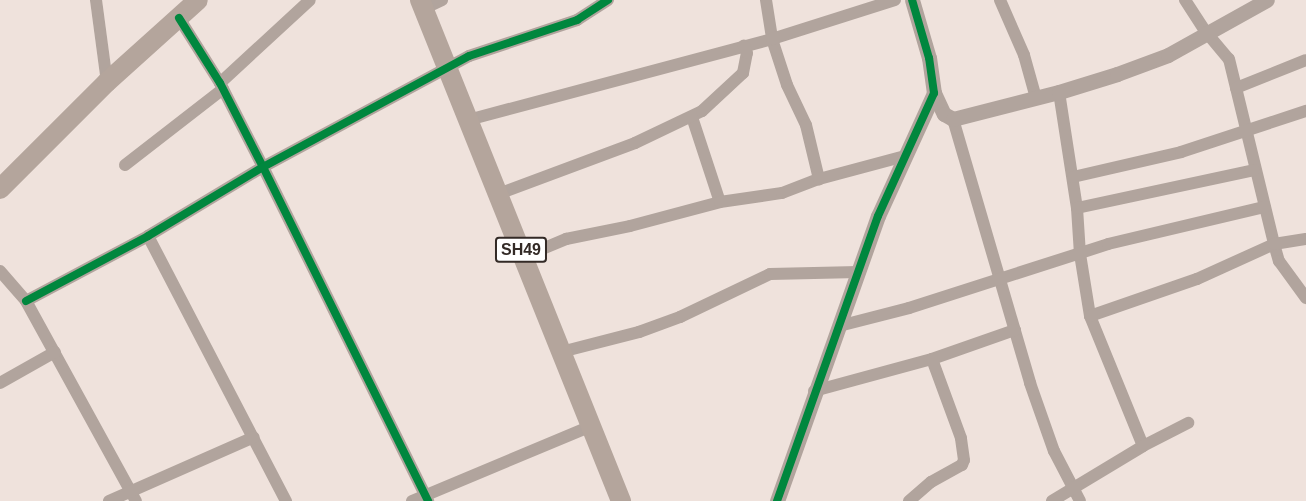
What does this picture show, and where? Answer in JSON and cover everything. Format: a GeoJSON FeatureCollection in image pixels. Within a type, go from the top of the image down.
{"type":"FeatureCollection","features":[{"type":"Feature","properties":{"kind":"main road"},"geometry":{"type":"LineString","coordinates":[[0,189],[67,125],[107,82],[198,0]]}},
{"type":"Feature","properties":{"kind":"main road","name":"SH49"},"geometry":{"type":"LineString","coordinates":[[422,4],[621,501]]}},
{"type":"Feature","properties":{"kind":"street"},"geometry":{"type":"LineString","coordinates":[[96,0],[107,82]]}},
{"type":"Feature","properties":{"kind":"street"},"geometry":{"type":"LineString","coordinates":[[126,165],[221,86],[310,0]]}},
{"type":"Feature","properties":{"kind":"street"},"geometry":{"type":"LineString","coordinates":[[422,4],[442,0]]}},
{"type":"Feature","properties":{"kind":"street"},"geometry":{"type":"LineString","coordinates":[[26,301],[148,236],[263,167],[447,67],[469,56],[577,20],[608,0]]}},
{"type":"Feature","properties":{"kind":"street"},"geometry":{"type":"LineString","coordinates":[[766,0],[772,39],[787,85],[806,125],[819,179]]}},
{"type":"Feature","properties":{"kind":"street"},"geometry":{"type":"LineString","coordinates":[[468,120],[772,39],[895,0]]}},
{"type":"Feature","properties":{"kind":"street"},"geometry":{"type":"LineString","coordinates":[[912,0],[929,58],[934,93],[944,114],[953,119],[1117,75],[1168,55],[1267,0]]}},
{"type":"Feature","properties":{"kind":"street"},"geometry":{"type":"LineString","coordinates":[[1000,0],[1024,55],[1036,98]]}},
{"type":"Feature","properties":{"kind":"street"},"geometry":{"type":"LineString","coordinates":[[1185,0],[1228,60],[1244,132],[1274,244],[1280,261],[1306,298]]}},
{"type":"Feature","properties":{"kind":"street"},"geometry":{"type":"LineString","coordinates":[[179,18],[221,86],[263,167],[427,498]]}},
{"type":"Feature","properties":{"kind":"street"},"geometry":{"type":"LineString","coordinates":[[498,194],[635,143],[692,117],[736,83],[743,73],[747,53],[744,46]]}},
{"type":"Feature","properties":{"kind":"street"},"geometry":{"type":"LineString","coordinates":[[1236,88],[1306,60]]}},
{"type":"Feature","properties":{"kind":"street"},"geometry":{"type":"LineString","coordinates":[[1059,92],[1073,177],[1080,254],[1090,316],[1143,446]]}},
{"type":"Feature","properties":{"kind":"street"},"geometry":{"type":"LineString","coordinates":[[777,501],[814,391],[878,216],[934,93]]}},
{"type":"Feature","properties":{"kind":"street"},"geometry":{"type":"LineString","coordinates":[[1073,177],[1167,156],[1306,111]]}},
{"type":"Feature","properties":{"kind":"street"},"geometry":{"type":"LineString","coordinates":[[692,117],[720,201]]}},
{"type":"Feature","properties":{"kind":"street"},"geometry":{"type":"LineString","coordinates":[[953,119],[1014,330],[1054,451],[1080,501]]}},
{"type":"Feature","properties":{"kind":"street"},"geometry":{"type":"LineString","coordinates":[[524,257],[566,239],[630,226],[720,201],[783,193],[819,179],[905,156]]}},
{"type":"Feature","properties":{"kind":"street"},"geometry":{"type":"LineString","coordinates":[[1077,208],[1254,170]]}},
{"type":"Feature","properties":{"kind":"street"},"geometry":{"type":"LineString","coordinates":[[839,326],[909,308],[1108,244],[1265,207]]}},
{"type":"Feature","properties":{"kind":"street"},"geometry":{"type":"LineString","coordinates":[[148,236],[286,501]]}},
{"type":"Feature","properties":{"kind":"street"},"geometry":{"type":"LineString","coordinates":[[1090,316],[1197,279],[1274,244],[1306,238]]}},
{"type":"Feature","properties":{"kind":"street"},"geometry":{"type":"LineString","coordinates":[[0,271],[26,301],[133,496]]}},
{"type":"Feature","properties":{"kind":"street"},"geometry":{"type":"LineString","coordinates":[[561,352],[639,332],[680,317],[770,273],[858,272]]}},
{"type":"Feature","properties":{"kind":"street"},"geometry":{"type":"LineString","coordinates":[[814,391],[932,359],[1014,330]]}},
{"type":"Feature","properties":{"kind":"street"},"geometry":{"type":"LineString","coordinates":[[0,383],[55,352]]}},
{"type":"Feature","properties":{"kind":"street"},"geometry":{"type":"LineString","coordinates":[[909,501],[931,482],[964,463],[961,438],[932,359]]}},
{"type":"Feature","properties":{"kind":"street"},"geometry":{"type":"LineString","coordinates":[[1052,501],[1071,487],[1188,423]]}},
{"type":"Feature","properties":{"kind":"street"},"geometry":{"type":"LineString","coordinates":[[412,501],[427,498],[591,426]]}},
{"type":"Feature","properties":{"kind":"street"},"geometry":{"type":"LineString","coordinates":[[109,501],[133,496],[254,437]]}},
{"type":"Feature","properties":{"kind":"cycle path"},"geometry":{"type":"LineString","coordinates":[[26,301],[148,236],[263,167],[469,56],[577,20],[608,0]]}},
{"type":"Feature","properties":{"kind":"cycle path"},"geometry":{"type":"LineString","coordinates":[[777,501],[878,216],[934,93],[929,58],[912,0]]}},
{"type":"Feature","properties":{"kind":"cycle path"},"geometry":{"type":"LineString","coordinates":[[179,18],[220,83],[428,501]]}}]}
